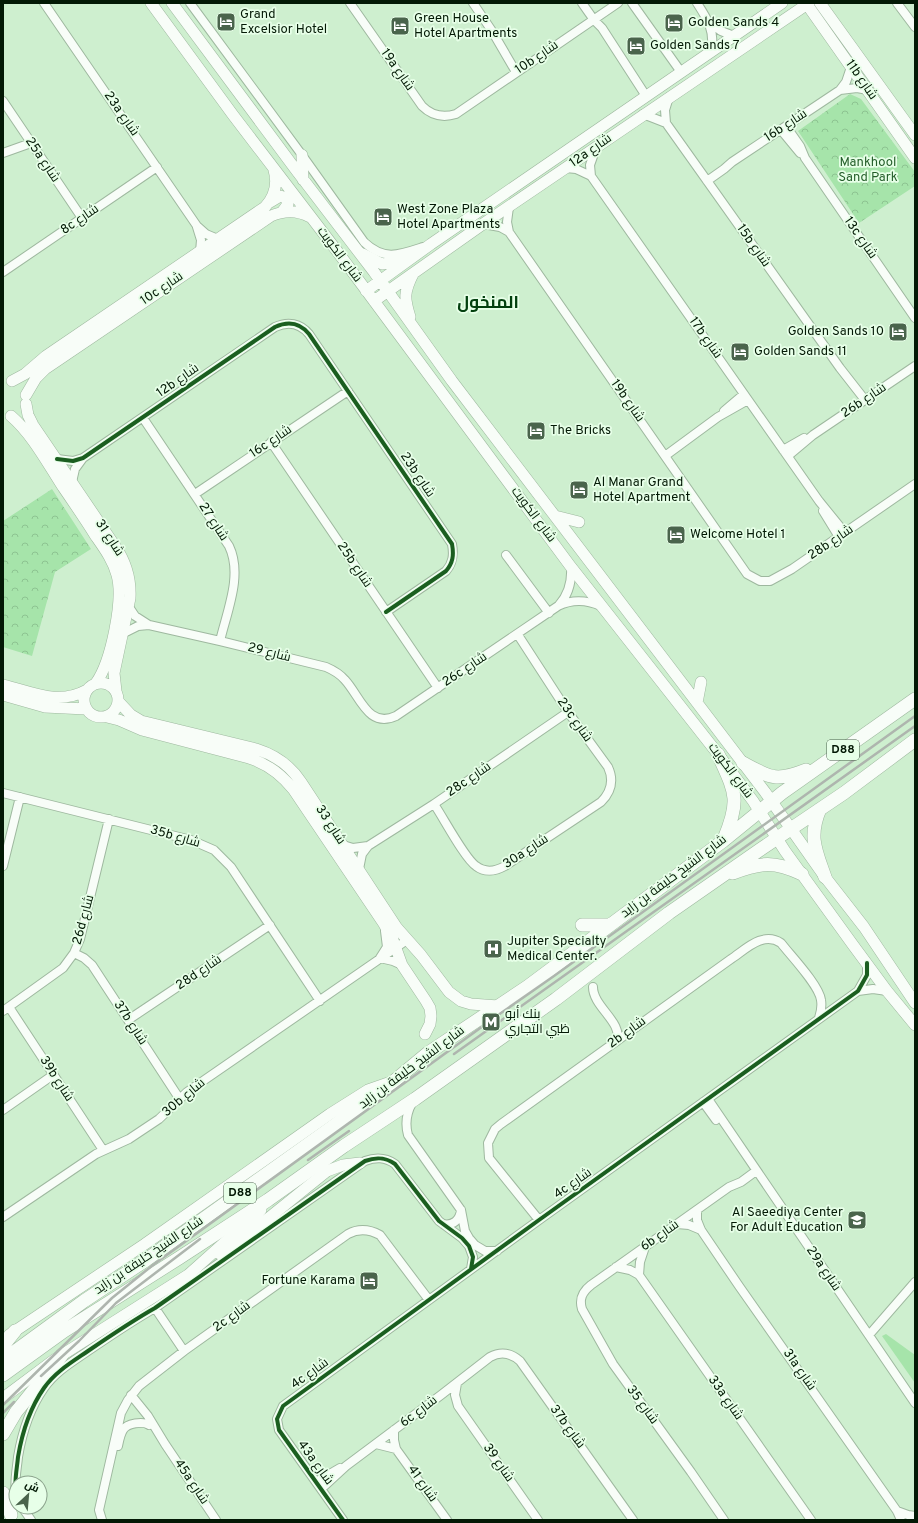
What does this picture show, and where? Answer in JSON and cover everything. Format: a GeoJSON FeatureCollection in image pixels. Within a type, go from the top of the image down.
{"type":"FeatureCollection","features":[{"type":"Feature","properties":{"kind":"main road","name":"شارع الشيخ خليفة بن زايد"},"geometry":{"type":"LineString","coordinates":[[3,1360],[84,1300],[153,1255],[332,1127],[393,1082],[428,1053],[527,987],[723,841],[759,811],[915,699]]}},
{"type":"Feature","properties":{"kind":"main road","name":"شارع الشيخ خليفة بن زايد"},"geometry":{"type":"LineString","coordinates":[[3,1375],[64,1331],[268,1200],[344,1146],[415,1099],[556,999],[656,922],[820,809],[915,740]]}},
{"type":"Feature","properties":{"kind":"main road"},"geometry":{"type":"LineString","coordinates":[[718,754],[730,781],[734,796],[732,817],[723,841]]}},
{"type":"Feature","properties":{"kind":"main road"},"geometry":{"type":"LineString","coordinates":[[743,763],[763,774],[778,778],[791,776],[825,763]]}},
{"type":"Feature","properties":{"kind":"main road"},"geometry":{"type":"LineString","coordinates":[[820,809],[814,821],[813,835],[816,851],[825,877]]}},
{"type":"Feature","properties":{"kind":"main road"},"geometry":{"type":"LineString","coordinates":[[715,880],[746,868],[766,864],[787,866],[802,874]]}},
{"type":"Feature","properties":{"kind":"main road"},"geometry":{"type":"LineString","coordinates":[[582,925],[608,926]]}},
{"type":"Feature","properties":{"kind":"main road"},"geometry":{"type":"LineString","coordinates":[[3,1346],[15,1331]]}},
{"type":"Feature","properties":{"kind":"main road"},"geometry":{"type":"LineString","coordinates":[[3,1434],[16,1412],[62,1355]]}},
{"type":"Feature","properties":{"kind":"main road"},"geometry":{"type":"LineString","coordinates":[[3,1493],[12,1518]]}},
{"type":"Feature","properties":{"kind":"main road"},"geometry":{"type":"LineString","coordinates":[[3,1503],[12,1518]]}},
{"type":"Feature","properties":{"kind":"street","name":"23a شارع"},"geometry":{"type":"LineString","coordinates":[[44,3],[197,226],[206,234],[218,239]]}},
{"type":"Feature","properties":{"kind":"street","name":"شارع الكويت"},"geometry":{"type":"LineString","coordinates":[[151,3],[233,115],[337,251],[351,260],[373,286],[388,291],[452,381],[772,802],[790,830],[864,927],[915,1003]]}},
{"type":"Feature","properties":{"kind":"street","name":"شارع الكويت"},"geometry":{"type":"LineString","coordinates":[[172,3],[358,251],[373,286],[374,301],[571,567],[718,754],[853,945],[915,1026]]}},
{"type":"Feature","properties":{"kind":"street"},"geometry":{"type":"LineString","coordinates":[[190,3],[364,242],[370,248],[378,252],[393,256],[401,255],[431,244]]}},
{"type":"Feature","properties":{"kind":"street","name":"19a شارع"},"geometry":{"type":"LineString","coordinates":[[350,3],[422,106],[429,112],[439,116],[456,114]]}},
{"type":"Feature","properties":{"kind":"street"},"geometry":{"type":"LineString","coordinates":[[473,3],[492,31],[499,38],[519,70]]}},
{"type":"Feature","properties":{"kind":"street"},"geometry":{"type":"LineString","coordinates":[[582,3],[596,18]]}},
{"type":"Feature","properties":{"kind":"street"},"geometry":{"type":"LineString","coordinates":[[589,3],[602,28],[646,96]]}},
{"type":"Feature","properties":{"kind":"street","name":"10b شارع"},"geometry":{"type":"LineString","coordinates":[[456,114],[618,3]]}},
{"type":"Feature","properties":{"kind":"street"},"geometry":{"type":"LineString","coordinates":[[632,3],[681,72]]}},
{"type":"Feature","properties":{"kind":"street"},"geometry":{"type":"LineString","coordinates":[[697,3],[710,23],[721,31],[734,36]]}},
{"type":"Feature","properties":{"kind":"street","name":"12a شارع"},"geometry":{"type":"LineString","coordinates":[[373,286],[431,244],[782,3]]}},
{"type":"Feature","properties":{"kind":"street","name":"11b شارع"},"geometry":{"type":"LineString","coordinates":[[820,3],[915,134]]}},
{"type":"Feature","properties":{"kind":"street"},"geometry":{"type":"LineString","coordinates":[[828,3],[830,17]]}},
{"type":"Feature","properties":{"kind":"street"},"geometry":{"type":"LineString","coordinates":[[897,3],[915,27]]}},
{"type":"Feature","properties":{"kind":"street","name":"12a شارع"},"geometry":{"type":"LineString","coordinates":[[374,301],[643,114],[807,4]]}},
{"type":"Feature","properties":{"kind":"street","name":"11b شارع"},"geometry":{"type":"LineString","coordinates":[[807,4],[914,153]]}},
{"type":"Feature","properties":{"kind":"street"},"geometry":{"type":"LineString","coordinates":[[793,14],[806,14],[816,18]]}},
{"type":"Feature","properties":{"kind":"street"},"geometry":{"type":"LineString","coordinates":[[710,23],[712,50]]}},
{"type":"Feature","properties":{"kind":"street","name":"16b شارع"},"geometry":{"type":"LineString","coordinates":[[705,178],[732,162],[840,90],[846,82],[851,67]]}},
{"type":"Feature","properties":{"kind":"street","name":"16b شارع"},"geometry":{"type":"LineString","coordinates":[[840,90],[857,88],[868,90]]}},
{"type":"Feature","properties":{"kind":"street"},"geometry":{"type":"LineString","coordinates":[[643,114],[666,123],[665,110],[669,97]]}},
{"type":"Feature","properties":{"kind":"street","name":"25a شارع"},"geometry":{"type":"LineString","coordinates":[[3,101],[82,218]]}},
{"type":"Feature","properties":{"kind":"street"},"geometry":{"type":"LineString","coordinates":[[233,115],[239,113],[246,115],[283,162],[296,170]]}},
{"type":"Feature","properties":{"kind":"street"},"geometry":{"type":"LineString","coordinates":[[901,114],[915,120]]}},
{"type":"Feature","properties":{"kind":"street","name":"15b شارع"},"geometry":{"type":"LineString","coordinates":[[666,123],[840,368],[846,382],[862,401]]}},
{"type":"Feature","properties":{"kind":"street","name":"13c شارع"},"geometry":{"type":"LineString","coordinates":[[784,128],[797,143],[805,158],[915,318]]}},
{"type":"Feature","properties":{"kind":"street"},"geometry":{"type":"LineString","coordinates":[[904,141],[915,134]]}},
{"type":"Feature","properties":{"kind":"street"},"geometry":{"type":"LineString","coordinates":[[3,153],[31,143]]}},
{"type":"Feature","properties":{"kind":"street"},"geometry":{"type":"LineString","coordinates":[[591,176],[590,165],[596,148]]}},
{"type":"Feature","properties":{"kind":"street"},"geometry":{"type":"LineString","coordinates":[[302,155],[304,180]]}},
{"type":"Feature","properties":{"kind":"street","name":"8c شارع"},"geometry":{"type":"LineString","coordinates":[[3,272],[157,167]]}},
{"type":"Feature","properties":{"kind":"street"},"geometry":{"type":"LineString","coordinates":[[566,168],[582,170],[591,176]]}},
{"type":"Feature","properties":{"kind":"street"},"geometry":{"type":"LineString","coordinates":[[270,202],[276,189],[274,169]]}},
{"type":"Feature","properties":{"kind":"street","name":"17b شارع"},"geometry":{"type":"LineString","coordinates":[[591,176],[819,501],[826,516],[842,535]]}},
{"type":"Feature","properties":{"kind":"street"},"geometry":{"type":"LineString","coordinates":[[270,202],[280,196],[286,198],[288,204],[282,212]]}},
{"type":"Feature","properties":{"kind":"street","name":"10c شارع"},"geometry":{"type":"LineString","coordinates":[[8,382],[25,374],[46,356],[200,252],[270,202]]}},
{"type":"Feature","properties":{"kind":"street"},"geometry":{"type":"LineString","coordinates":[[509,207],[507,222],[509,232]]}},
{"type":"Feature","properties":{"kind":"street","name":"10c شارع"},"geometry":{"type":"LineString","coordinates":[[26,399],[36,378],[45,369],[271,216],[282,212],[296,211],[312,218]]}},
{"type":"Feature","properties":{"kind":"street"},"geometry":{"type":"LineString","coordinates":[[483,224],[500,226],[509,232]]}},
{"type":"Feature","properties":{"kind":"street","name":"23a شارع"},"geometry":{"type":"LineString","coordinates":[[197,226],[201,240],[200,252]]}},
{"type":"Feature","properties":{"kind":"street","name":"19b شارع"},"geometry":{"type":"LineString","coordinates":[[509,232],[744,570]]}},
{"type":"Feature","properties":{"kind":"street"},"geometry":{"type":"LineString","coordinates":[[358,251],[382,264],[408,261]]}},
{"type":"Feature","properties":{"kind":"street"},"geometry":{"type":"LineString","coordinates":[[413,273],[407,285],[405,294],[413,327]]}},
{"type":"Feature","properties":{"kind":"street","name":"12b شارع"},"geometry":{"type":"LineString","coordinates":[[57,459],[73,461],[83,458],[275,328],[284,324],[294,324],[309,334]]}},
{"type":"Feature","properties":{"kind":"street","name":"23b شارع"},"geometry":{"type":"LineString","coordinates":[[309,334],[449,539],[453,550],[452,562],[446,572],[386,612]]}},
{"type":"Feature","properties":{"kind":"street","name":"26b شارع"},"geometry":{"type":"LineString","coordinates":[[785,453],[805,438],[813,435],[915,366]]}},
{"type":"Feature","properties":{"kind":"street"},"geometry":{"type":"LineString","coordinates":[[7,415],[20,412],[26,399],[21,386],[8,382]]}},
{"type":"Feature","properties":{"kind":"street","name":"16c شارع"},"geometry":{"type":"LineString","coordinates":[[195,494],[348,391]]}},
{"type":"Feature","properties":{"kind":"street"},"geometry":{"type":"LineString","coordinates":[[664,453],[746,397]]}},
{"type":"Feature","properties":{"kind":"street","name":"شارع 31"},"geometry":{"type":"LineString","coordinates":[[26,399],[30,420],[116,546],[124,562],[130,589],[129,607],[114,673],[117,696]]}},
{"type":"Feature","properties":{"kind":"street","name":"شارع 31"},"geometry":{"type":"LineString","coordinates":[[7,415],[26,432],[108,554],[117,574],[119,585],[118,608],[107,662],[102,673],[91,687]]}},
{"type":"Feature","properties":{"kind":"street","name":"شارع 27"},"geometry":{"type":"LineString","coordinates":[[143,418],[229,546],[235,565],[235,578],[220,641]]}},
{"type":"Feature","properties":{"kind":"street","name":"25b شارع"},"geometry":{"type":"LineString","coordinates":[[271,442],[438,688]]}},
{"type":"Feature","properties":{"kind":"street","name":"12b شارع"},"geometry":{"type":"LineString","coordinates":[[72,482],[75,469],[83,458]]}},
{"type":"Feature","properties":{"kind":"street","name":"28b شارع"},"geometry":{"type":"LineString","coordinates":[[744,570],[751,577],[760,581],[774,580],[915,484]]}},
{"type":"Feature","properties":{"kind":"street"},"geometry":{"type":"LineString","coordinates":[[555,516],[579,522]]}},
{"type":"Feature","properties":{"kind":"street"},"geometry":{"type":"LineString","coordinates":[[506,555],[549,613]]}},
{"type":"Feature","properties":{"kind":"street","name":"26c شارع"},"geometry":{"type":"LineString","coordinates":[[369,713],[372,716],[382,719],[392,718],[549,613],[563,601],[571,581],[571,567]]}},
{"type":"Feature","properties":{"kind":"street","name":"26c شارع"},"geometry":{"type":"LineString","coordinates":[[558,606],[570,602],[583,601],[601,606]]}},
{"type":"Feature","properties":{"kind":"street","name":"شارع 29"},"geometry":{"type":"LineString","coordinates":[[129,607],[140,620],[149,625],[220,641],[331,670],[341,675],[369,713]]}},
{"type":"Feature","properties":{"kind":"street","name":"شارع 29"},"geometry":{"type":"LineString","coordinates":[[124,633],[138,626],[149,625]]}},
{"type":"Feature","properties":{"kind":"street","name":"23c شارع"},"geometry":{"type":"LineString","coordinates":[[518,635],[568,712],[610,772],[610,788],[605,798],[596,805]]}},
{"type":"Feature","properties":{"kind":"street"},"geometry":{"type":"LineString","coordinates":[[697,703],[701,682]]}},
{"type":"Feature","properties":{"kind":"street"},"geometry":{"type":"LineString","coordinates":[[3,685],[55,698],[68,697],[91,687],[105,683],[109,685],[117,696],[116,709],[107,717],[95,717],[86,709],[46,707],[3,695]]}},
{"type":"Feature","properties":{"kind":"street"},"geometry":{"type":"LineString","coordinates":[[86,709],[84,697],[91,687]]}},
{"type":"Feature","properties":{"kind":"street","name":"شارع 33"},"geometry":{"type":"LineString","coordinates":[[117,696],[131,715],[142,721],[256,749],[282,761],[296,774],[397,928],[421,954],[448,992],[456,998],[471,1004],[498,1006]]}},
{"type":"Feature","properties":{"kind":"street","name":"28c شارع"},"geometry":{"type":"LineString","coordinates":[[368,846],[434,804],[568,712]]}},
{"type":"Feature","properties":{"kind":"street","name":"شارع 33"},"geometry":{"type":"LineString","coordinates":[[107,717],[125,722],[142,730],[258,761],[274,770],[287,782],[384,924],[396,948],[402,965],[430,1008],[431,1020],[425,1034]]}},
{"type":"Feature","properties":{"kind":"street","name":"35b شارع"},"geometry":{"type":"LineString","coordinates":[[3,793],[191,840],[214,850],[231,867],[320,1001]]}},
{"type":"Feature","properties":{"kind":"street"},"geometry":{"type":"LineString","coordinates":[[3,866],[20,797]]}},
{"type":"Feature","properties":{"kind":"street","name":"30a شارع"},"geometry":{"type":"LineString","coordinates":[[434,804],[470,862],[487,871],[500,869],[596,805]]}},
{"type":"Feature","properties":{"kind":"street","name":"26d شارع"},"geometry":{"type":"LineString","coordinates":[[6,1009],[63,968],[74,953],[80,939],[109,819]]}},
{"type":"Feature","properties":{"kind":"street"},"geometry":{"type":"LineString","coordinates":[[343,845],[358,848],[368,846]]}},
{"type":"Feature","properties":{"kind":"street"},"geometry":{"type":"LineString","coordinates":[[359,869],[362,854],[368,846]]}},
{"type":"Feature","properties":{"kind":"street"},"geometry":{"type":"LineString","coordinates":[[384,924],[387,943],[385,951],[380,958],[402,965]]}},
{"type":"Feature","properties":{"kind":"street","name":"28d شارع"},"geometry":{"type":"LineString","coordinates":[[128,1020],[270,925]]}},
{"type":"Feature","properties":{"kind":"street"},"geometry":{"type":"LineString","coordinates":[[853,945],[855,938],[862,935],[868,938],[878,949]]}},
{"type":"Feature","properties":{"kind":"street","name":"2b شارع"},"geometry":{"type":"LineString","coordinates":[[539,1220],[489,1158],[488,1142],[490,1135],[501,1124],[731,958],[758,941],[764,939],[776,940],[781,943],[816,988],[822,1006],[819,1018]]}},
{"type":"Feature","properties":{"kind":"street","name":"30b شارع"},"geometry":{"type":"LineString","coordinates":[[3,1217],[102,1150],[129,1139],[154,1122],[167,1112],[180,1098],[407,940]]}},
{"type":"Feature","properties":{"kind":"street","name":"37b شارع"},"geometry":{"type":"LineString","coordinates":[[74,953],[84,958],[92,965],[180,1098]]}},
{"type":"Feature","properties":{"kind":"street","name":"4c شارع"},"geometry":{"type":"LineString","coordinates":[[278,1416],[281,1409],[286,1404],[858,991],[867,975],[867,962]]}},
{"type":"Feature","properties":{"kind":"street"},"geometry":{"type":"LineString","coordinates":[[593,987],[596,1001],[616,1028],[618,1034],[617,1041]]}},
{"type":"Feature","properties":{"kind":"street"},"geometry":{"type":"LineString","coordinates":[[858,991],[873,989],[887,991]]}},
{"type":"Feature","properties":{"kind":"street","name":"39b شارع"},"geometry":{"type":"LineString","coordinates":[[6,1009],[53,1075],[102,1150]]}},
{"type":"Feature","properties":{"kind":"street"},"geometry":{"type":"LineString","coordinates":[[3,1110],[53,1075]]}},
{"type":"Feature","properties":{"kind":"street"},"geometry":{"type":"LineString","coordinates":[[3,1339],[145,1244],[360,1094],[376,1086],[393,1082]]}},
{"type":"Feature","properties":{"kind":"street"},"geometry":{"type":"LineString","coordinates":[[415,1099],[407,1115],[406,1129],[408,1135],[461,1210],[464,1231],[472,1242],[485,1251],[497,1251]]}},
{"type":"Feature","properties":{"kind":"street","name":"29a شارع"},"geometry":{"type":"LineString","coordinates":[[705,1100],[720,1124],[732,1136],[755,1169],[915,1403]]}},
{"type":"Feature","properties":{"kind":"street"},"geometry":{"type":"LineString","coordinates":[[202,1263],[215,1258],[254,1230],[327,1171],[343,1165],[360,1163],[376,1158],[389,1160],[395,1164],[443,1224],[462,1238],[469,1246],[473,1257],[471,1269]]}},
{"type":"Feature","properties":{"kind":"street"},"geometry":{"type":"LineString","coordinates":[[15,1475],[20,1447],[30,1414],[44,1388],[64,1368],[125,1325],[155,1308],[360,1163]]}},
{"type":"Feature","properties":{"kind":"street","name":"6b شارع"},"geometry":{"type":"LineString","coordinates":[[591,1285],[729,1187],[740,1176],[755,1169]]}},
{"type":"Feature","properties":{"kind":"street"},"geometry":{"type":"LineString","coordinates":[[3,1398],[62,1355],[179,1281],[202,1263],[260,1211],[268,1200]]}},
{"type":"Feature","properties":{"kind":"street"},"geometry":{"type":"LineString","coordinates":[[443,1224],[447,1225],[454,1223],[459,1217],[461,1210]]}},
{"type":"Feature","properties":{"kind":"street","name":"31a شارع"},"geometry":{"type":"LineString","coordinates":[[697,1210],[697,1220],[701,1230],[897,1510],[901,1520]]}},
{"type":"Feature","properties":{"kind":"street"},"geometry":{"type":"LineString","coordinates":[[677,1224],[689,1225],[701,1230]]}},
{"type":"Feature","properties":{"kind":"street"},"geometry":{"type":"LineString","coordinates":[[145,1244],[152,1228]]}},
{"type":"Feature","properties":{"kind":"street","name":"2c شارع"},"geometry":{"type":"LineString","coordinates":[[101,1520],[99,1510],[117,1425],[121,1413],[129,1398],[146,1380],[184,1351],[353,1231],[367,1230],[380,1235],[429,1300]]}},
{"type":"Feature","properties":{"kind":"street"},"geometry":{"type":"LineString","coordinates":[[616,1267],[630,1270],[640,1275],[641,1256],[645,1247]]}},
{"type":"Feature","properties":{"kind":"street","name":"33a شارع"},"geometry":{"type":"LineString","coordinates":[[640,1275],[811,1520]]}},
{"type":"Feature","properties":{"kind":"street"},"geometry":{"type":"LineString","coordinates":[[869,1335],[915,1282]]}},
{"type":"Feature","properties":{"kind":"street","name":"شارع 35"},"geometry":{"type":"LineString","coordinates":[[591,1285],[583,1293],[581,1298],[582,1309],[613,1364],[724,1520]]}},
{"type":"Feature","properties":{"kind":"street"},"geometry":{"type":"LineString","coordinates":[[155,1308],[184,1351]]}},
{"type":"Feature","properties":{"kind":"street","name":"37b شارع"},"geometry":{"type":"LineString","coordinates":[[490,1357],[496,1354],[507,1354],[520,1361],[633,1520]]}},
{"type":"Feature","properties":{"kind":"street","name":"6c شارع"},"geometry":{"type":"LineString","coordinates":[[319,1486],[490,1357]]}},
{"type":"Feature","properties":{"kind":"street"},"geometry":{"type":"LineString","coordinates":[[457,1383],[455,1395],[458,1406]]}},
{"type":"Feature","properties":{"kind":"street","name":"شارع 39"},"geometry":{"type":"LineString","coordinates":[[441,1395],[458,1406],[538,1520]]}},
{"type":"Feature","properties":{"kind":"street","name":"45a شارع"},"geometry":{"type":"LineString","coordinates":[[129,1398],[165,1444]]}},
{"type":"Feature","properties":{"kind":"street","name":"45a شارع"},"geometry":{"type":"LineString","coordinates":[[129,1398],[148,1416],[216,1520]]}},
{"type":"Feature","properties":{"kind":"street","name":"43a شارع"},"geometry":{"type":"LineString","coordinates":[[278,1416],[277,1423],[279,1430],[343,1520]]}},
{"type":"Feature","properties":{"kind":"street"},"geometry":{"type":"LineString","coordinates":[[107,1474],[115,1459],[123,1430],[127,1426],[142,1422],[150,1425]]}},
{"type":"Feature","properties":{"kind":"street","name":"شارع 41"},"geometry":{"type":"LineString","coordinates":[[394,1430],[396,1449],[447,1520]]}},
{"type":"Feature","properties":{"kind":"street"},"geometry":{"type":"LineString","coordinates":[[376,1444],[396,1449]]}},
{"type":"Feature","properties":{"kind":"street"},"geometry":{"type":"LineString","coordinates":[[897,1510],[908,1515],[915,1516]]}},
{"type":"Feature","properties":{"kind":"green space","name":"Mankhool Sand Park"},"geometry":{"type":"Polygon","coordinates":[[[850,94],[861,99],[915,172],[915,186],[859,223],[798,131],[850,94]]]}},
{"type":"Feature","properties":{"kind":"green space"},"geometry":{"type":"Polygon","coordinates":[[[52,489],[91,549],[55,572],[32,656],[3,647],[3,521],[52,489]]]}},
{"type":"Feature","properties":{"kind":"green space"},"geometry":{"type":"Polygon","coordinates":[[[886,1334],[915,1355],[915,1383],[882,1336],[886,1334]]]}},
{"type":"Feature","properties":{"kind":"railway"},"geometry":{"type":"LineString","coordinates":[[3,1405],[112,1298],[153,1265],[915,716]]}},
{"type":"Feature","properties":{"kind":"railway"},"geometry":{"type":"LineString","coordinates":[[454,1054],[915,726]]}},
{"type":"Feature","properties":{"kind":"railway"},"geometry":{"type":"LineString","coordinates":[[308,1160],[349,1131]]}},
{"type":"Feature","properties":{"kind":"railway"},"geometry":{"type":"LineString","coordinates":[[41,1376],[79,1341],[116,1303],[200,1239]]}},
{"type":"Feature","properties":{"kind":"railway"},"geometry":{"type":"LineString","coordinates":[[3,1413],[14,1402]]}},
{"type":"Feature","properties":{"kind":"cycle path"},"geometry":{"type":"LineString","coordinates":[[57,459],[73,461],[83,458],[275,327],[285,324],[298,325],[309,334],[452,544],[452,559],[446,571],[386,612]]}},
{"type":"Feature","properties":{"kind":"cycle path"},"geometry":{"type":"LineString","coordinates":[[343,1520],[279,1430],[277,1419],[283,1406],[858,991],[867,975],[867,963]]}},
{"type":"Feature","properties":{"kind":"cycle path"},"geometry":{"type":"LineString","coordinates":[[16,1475],[24,1430],[39,1396],[53,1377],[76,1359],[155,1308],[365,1161],[380,1158],[395,1164],[439,1221],[462,1238],[469,1246],[473,1257],[471,1269]]}},
{"type":"Feature","properties":{"kind":"place","name":"Grand Excelsior Hotel"},"geometry":{"type":"Point","coordinates":[226,22]}},
{"type":"Feature","properties":{"kind":"place","name":"Golden Sands 4"},"geometry":{"type":"Point","coordinates":[674,23]}},
{"type":"Feature","properties":{"kind":"place","name":"Green House Hotel Apartments"},"geometry":{"type":"Point","coordinates":[400,26]}},
{"type":"Feature","properties":{"kind":"place","name":"Golden Sands 7"},"geometry":{"type":"Point","coordinates":[636,46]}},
{"type":"Feature","properties":{"kind":"place","name":"West Zone Plaza Hotel Apartments"},"geometry":{"type":"Point","coordinates":[383,217]}},
{"type":"Feature","properties":{"kind":"place","name":"Golden Sands 10"},"geometry":{"type":"Point","coordinates":[898,332]}},
{"type":"Feature","properties":{"kind":"place","name":"Golden Sands 11"},"geometry":{"type":"Point","coordinates":[740,352]}},
{"type":"Feature","properties":{"kind":"place","name":"The Bricks"},"geometry":{"type":"Point","coordinates":[536,431]}},
{"type":"Feature","properties":{"kind":"place","name":"Al Manar Grand Hotel Apartment"},"geometry":{"type":"Point","coordinates":[579,490]}},
{"type":"Feature","properties":{"kind":"place","name":"Welcome Hotel 1"},"geometry":{"type":"Point","coordinates":[676,535]}},
{"type":"Feature","properties":{"kind":"place","name":"Jupiter Specialty Medical Center."},"geometry":{"type":"Point","coordinates":[493,949]}},
{"type":"Feature","properties":{"kind":"place","name":"بنك أبو ظبي التجاري"},"geometry":{"type":"Point","coordinates":[491,1022]}},
{"type":"Feature","properties":{"kind":"place","name":"Al Saeediya Center For Adult Education"},"geometry":{"type":"Point","coordinates":[857,1220]}},
{"type":"Feature","properties":{"kind":"place","name":"Fortune Karama"},"geometry":{"type":"Point","coordinates":[369,1281]}},
{"type":"Feature","properties":{"kind":"district","name":"المنخول"},"geometry":{"type":"Point","coordinates":[488,304]}}]}
